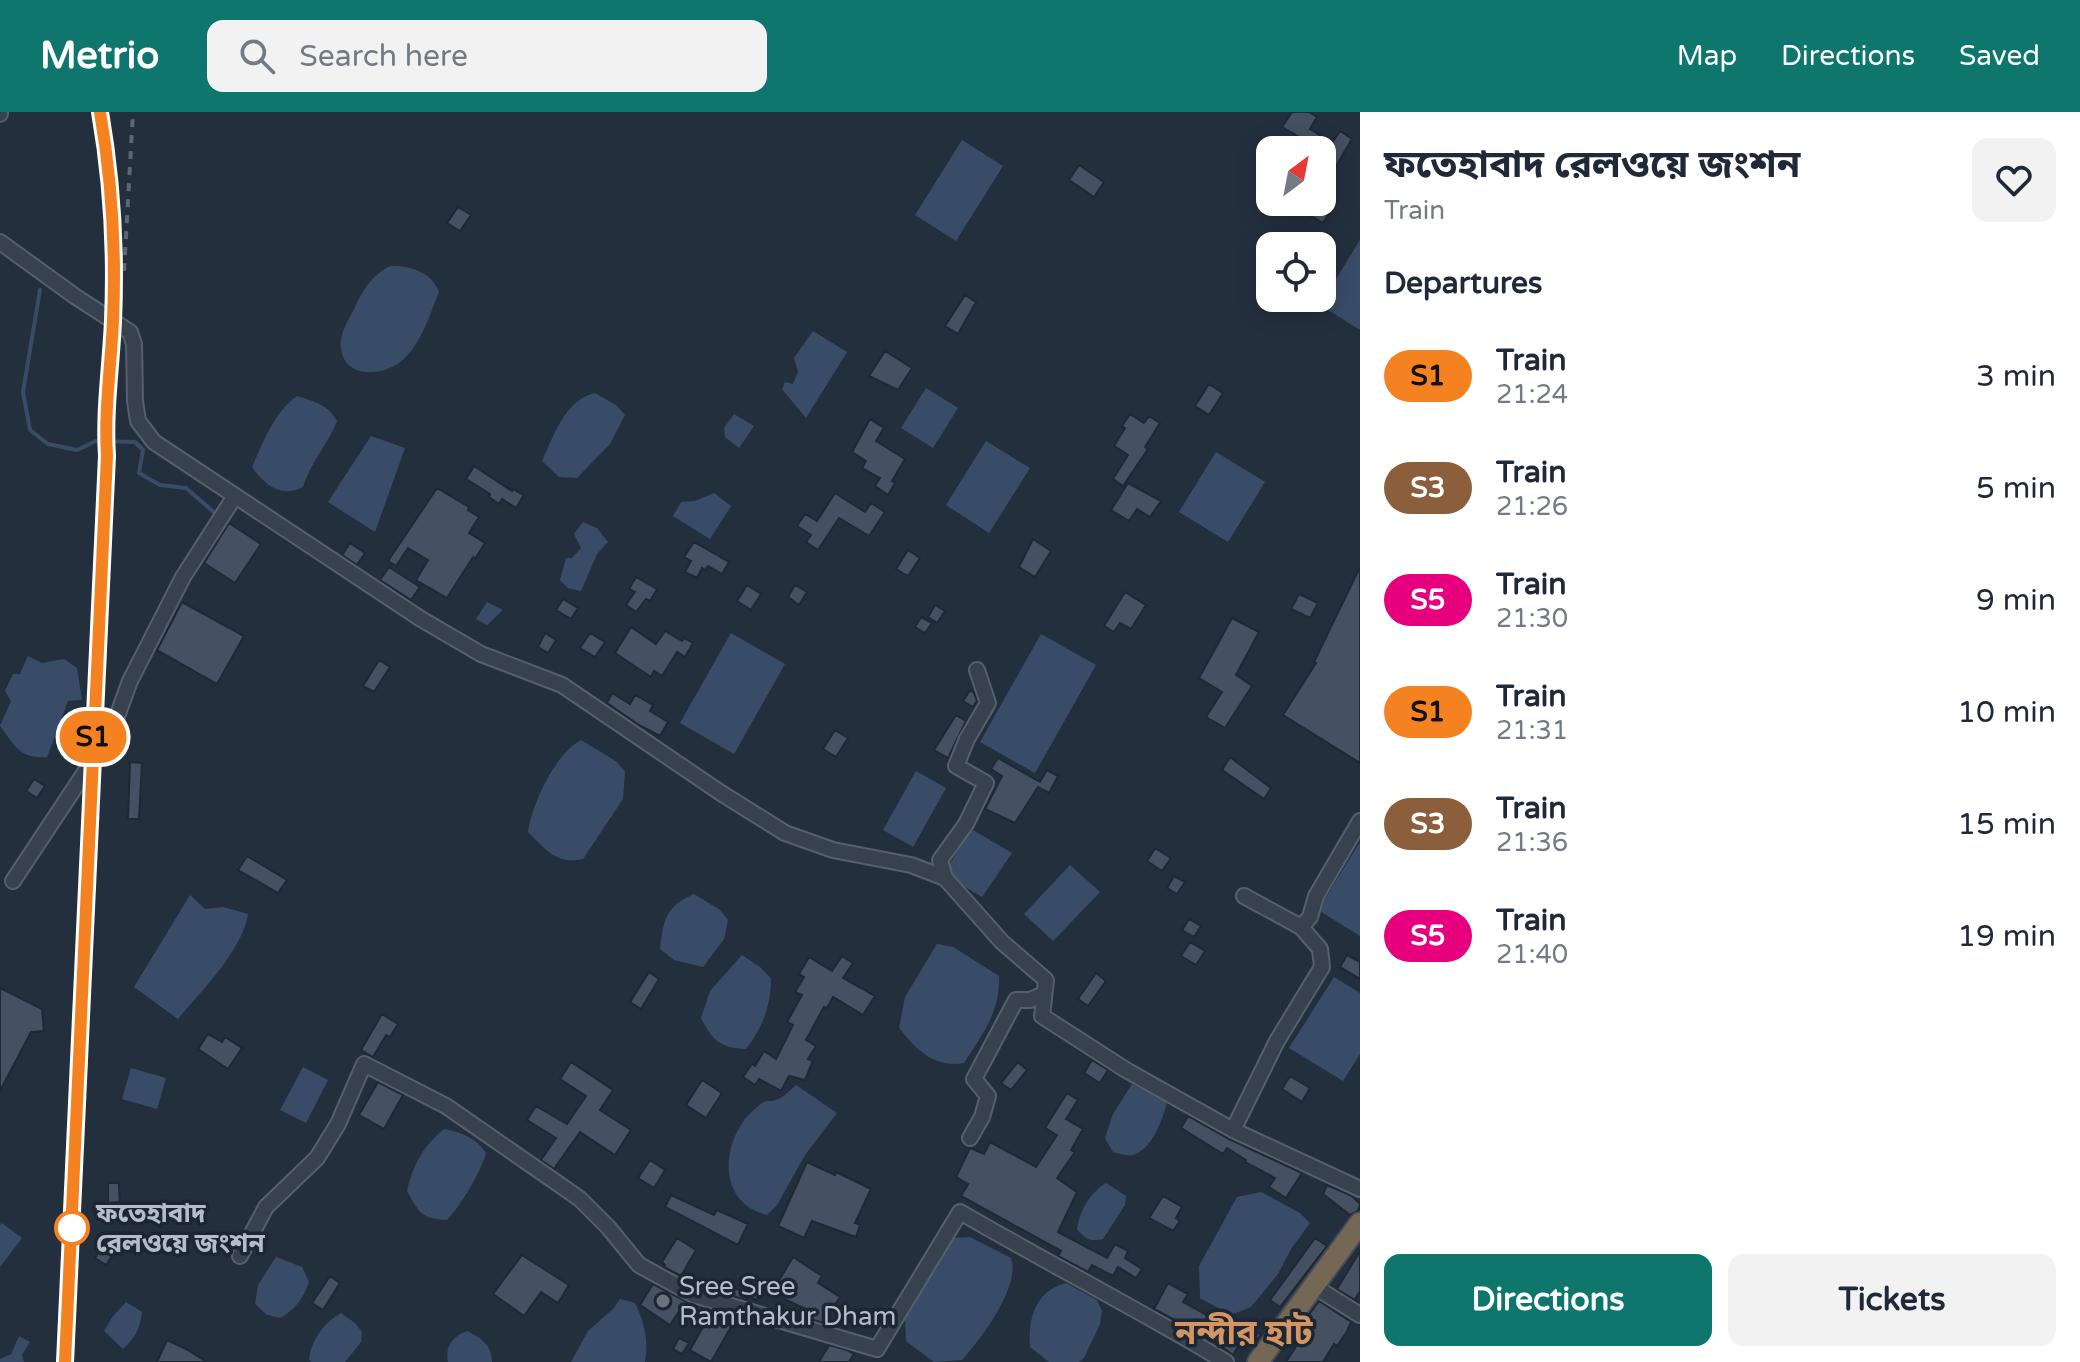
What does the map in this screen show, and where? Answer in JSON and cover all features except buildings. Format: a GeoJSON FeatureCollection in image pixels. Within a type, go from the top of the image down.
{"type":"FeatureCollection","features":[{"type":"Feature","properties":{"kind":"highway"},"geometry":{"type":"LineString","coordinates":[[1258,1362],[1360,1223]]}},
{"type":"Feature","properties":{"kind":"highway"},"geometry":{"type":"LineString","coordinates":[[1274,1362],[1360,1243]]}},
{"type":"Feature","properties":{"kind":"street"},"geometry":{"type":"LineString","coordinates":[[0,242],[130,332],[134,344],[138,421],[154,442],[421,619],[481,654],[562,685],[785,833],[833,850],[911,865],[945,878]]}},
{"type":"Feature","properties":{"kind":"street"},"geometry":{"type":"LineString","coordinates":[[13,881],[101,748],[115,722],[130,681],[183,577],[235,496]]}},
{"type":"Feature","properties":{"kind":"street"},"geometry":{"type":"LineString","coordinates":[[977,670],[988,703],[967,739],[956,766],[986,783],[966,824],[940,860],[945,878],[1002,942],[1046,980],[1042,1016],[1126,1070],[1233,1130],[1360,1189]]}},
{"type":"Feature","properties":{"kind":"street"},"geometry":{"type":"LineString","coordinates":[[1301,927],[1310,917],[1316,896],[1360,821]]}},
{"type":"Feature","properties":{"kind":"street"},"geometry":{"type":"LineString","coordinates":[[1233,1130],[1277,1041],[1322,967],[1320,949],[1301,927],[1244,896]]}},
{"type":"Feature","properties":{"kind":"street"},"geometry":{"type":"LineString","coordinates":[[970,1138],[982,1117],[988,1096],[974,1079],[1016,1000],[1030,1000],[1044,994]]}},
{"type":"Feature","properties":{"kind":"street"},"geometry":{"type":"LineString","coordinates":[[240,1256],[266,1207],[317,1158],[338,1124],[364,1064],[446,1106],[580,1199],[639,1265],[694,1295],[877,1349],[960,1212],[1059,1270],[1138,1309],[1226,1362]]}},
{"type":"Feature","properties":{"kind":"street"},"geometry":{"type":"LineString","coordinates":[[1323,1292],[1360,1315]]}},
{"type":"Feature","properties":{"kind":"water"},"geometry":{"type":"Polygon","coordinates":[[[962,140],[1003,166],[956,241],[915,215],[962,140]]]}},
{"type":"Feature","properties":{"kind":"water"},"geometry":{"type":"Polygon","coordinates":[[[1360,240],[1360,330],[1331,312],[1336,312],[1336,279],[1360,240]]]}},
{"type":"Feature","properties":{"kind":"water"},"geometry":{"type":"Polygon","coordinates":[[[390,266],[419,271],[431,279],[439,292],[421,335],[405,358],[388,369],[358,370],[344,359],[341,348],[343,332],[365,288],[390,266]]]}},
{"type":"Feature","properties":{"kind":"water"},"geometry":{"type":"Polygon","coordinates":[[[813,331],[847,352],[806,418],[782,389],[785,382],[793,384],[798,372],[794,358],[813,331]]]}},
{"type":"Feature","properties":{"kind":"water"},"geometry":{"type":"Polygon","coordinates":[[[926,388],[958,408],[933,448],[901,428],[926,388]]]}},
{"type":"Feature","properties":{"kind":"water"},"geometry":{"type":"Polygon","coordinates":[[[595,393],[616,405],[625,415],[610,444],[577,478],[559,477],[542,461],[568,411],[595,393]]]}},
{"type":"Feature","properties":{"kind":"water"},"geometry":{"type":"Polygon","coordinates":[[[297,396],[325,407],[337,421],[303,487],[281,491],[268,485],[252,467],[276,419],[297,396]]]}},
{"type":"Feature","properties":{"kind":"water"},"geometry":{"type":"Polygon","coordinates":[[[734,414],[754,426],[739,448],[725,437],[724,428],[734,414]]]}},
{"type":"Feature","properties":{"kind":"water"},"geometry":{"type":"Polygon","coordinates":[[[371,436],[405,448],[375,532],[328,502],[371,436]]]}},
{"type":"Feature","properties":{"kind":"water"},"geometry":{"type":"Polygon","coordinates":[[[986,441],[1030,468],[989,533],[946,505],[986,441]]]}},
{"type":"Feature","properties":{"kind":"water"},"geometry":{"type":"Polygon","coordinates":[[[1216,452],[1265,482],[1228,542],[1179,512],[1216,452]]]}},
{"type":"Feature","properties":{"kind":"water"},"geometry":{"type":"Polygon","coordinates":[[[714,493],[731,506],[710,539],[673,516],[681,502],[695,501],[714,493]]]}},
{"type":"Feature","properties":{"kind":"water"},"geometry":{"type":"Polygon","coordinates":[[[583,522],[597,528],[608,542],[597,554],[581,591],[568,588],[560,580],[566,558],[572,558],[581,548],[574,534],[583,522]]]}},
{"type":"Feature","properties":{"kind":"water"},"geometry":{"type":"Polygon","coordinates":[[[487,602],[503,610],[487,625],[476,619],[487,602]]]}},
{"type":"Feature","properties":{"kind":"water"},"geometry":{"type":"Polygon","coordinates":[[[731,633],[785,664],[734,754],[680,723],[731,633]]]}},
{"type":"Feature","properties":{"kind":"water"},"geometry":{"type":"Polygon","coordinates":[[[1041,634],[1096,665],[1035,773],[980,742],[1041,634]]]}},
{"type":"Feature","properties":{"kind":"water"},"geometry":{"type":"Polygon","coordinates":[[[28,656],[42,663],[64,659],[77,668],[82,700],[68,701],[47,757],[24,753],[0,726],[11,701],[5,691],[13,674],[20,674],[28,656]]]}},
{"type":"Feature","properties":{"kind":"water"},"geometry":{"type":"Polygon","coordinates":[[[581,740],[617,762],[625,772],[623,799],[583,859],[566,860],[552,854],[528,832],[546,781],[562,756],[581,740]]]}},
{"type":"Feature","properties":{"kind":"water"},"geometry":{"type":"Polygon","coordinates":[[[916,771],[946,788],[913,847],[883,830],[916,771]]]}},
{"type":"Feature","properties":{"kind":"water"},"geometry":{"type":"Polygon","coordinates":[[[971,829],[1012,853],[982,897],[962,885],[948,867],[971,829]]]}},
{"type":"Feature","properties":{"kind":"water"},"geometry":{"type":"Polygon","coordinates":[[[1360,842],[1360,936],[1318,910],[1360,842]]]}},
{"type":"Feature","properties":{"kind":"water"},"geometry":{"type":"Polygon","coordinates":[[[1070,865],[1100,892],[1053,941],[1024,914],[1070,865]]]}},
{"type":"Feature","properties":{"kind":"water"},"geometry":{"type":"Polygon","coordinates":[[[694,894],[720,910],[728,920],[724,939],[703,967],[674,960],[660,949],[668,915],[677,904],[694,894]]]}},
{"type":"Feature","properties":{"kind":"water"},"geometry":{"type":"Polygon","coordinates":[[[190,895],[205,909],[223,907],[248,914],[230,956],[178,1019],[134,987],[190,895]]]}},
{"type":"Feature","properties":{"kind":"water"},"geometry":{"type":"Polygon","coordinates":[[[937,944],[953,947],[999,976],[993,1012],[964,1063],[944,1063],[927,1056],[899,1028],[905,997],[937,944]]]}},
{"type":"Feature","properties":{"kind":"water"},"geometry":{"type":"Polygon","coordinates":[[[742,955],[771,978],[765,1015],[746,1049],[723,1045],[709,1032],[701,1018],[710,991],[742,955]]]}},
{"type":"Feature","properties":{"kind":"water"},"geometry":{"type":"Polygon","coordinates":[[[1334,977],[1360,993],[1360,1054],[1343,1081],[1289,1048],[1334,977]]]}},
{"type":"Feature","properties":{"kind":"water"},"geometry":{"type":"Polygon","coordinates":[[[303,1067],[328,1080],[306,1123],[280,1110],[303,1067]]]}},
{"type":"Feature","properties":{"kind":"water"},"geometry":{"type":"Polygon","coordinates":[[[131,1068],[166,1078],[157,1109],[122,1099],[131,1068]]]}},
{"type":"Feature","properties":{"kind":"water"},"geometry":{"type":"Polygon","coordinates":[[[1132,1084],[1167,1102],[1149,1143],[1138,1153],[1129,1155],[1113,1152],[1105,1138],[1113,1114],[1132,1084]]]}},
{"type":"Feature","properties":{"kind":"water"},"geometry":{"type":"Polygon","coordinates":[[[796,1085],[837,1113],[805,1155],[777,1205],[767,1215],[752,1209],[733,1188],[729,1175],[731,1146],[745,1119],[754,1110],[765,1101],[781,1098],[796,1085]]]}},
{"type":"Feature","properties":{"kind":"water"},"geometry":{"type":"Polygon","coordinates":[[[444,1129],[468,1136],[486,1153],[470,1188],[447,1220],[426,1216],[407,1191],[420,1157],[444,1129]]]}},
{"type":"Feature","properties":{"kind":"water"},"geometry":{"type":"Polygon","coordinates":[[[1106,1183],[1126,1196],[1125,1205],[1103,1239],[1091,1240],[1077,1229],[1078,1222],[1090,1197],[1106,1183]]]}},
{"type":"Feature","properties":{"kind":"water"},"geometry":{"type":"Polygon","coordinates":[[[1261,1192],[1300,1213],[1310,1223],[1278,1274],[1251,1307],[1231,1315],[1200,1298],[1199,1266],[1237,1197],[1261,1192]]]}},
{"type":"Feature","properties":{"kind":"water"},"geometry":{"type":"Polygon","coordinates":[[[2,1223],[22,1238],[0,1267],[0,1225],[2,1223]]]}},
{"type":"Feature","properties":{"kind":"water"},"geometry":{"type":"Polygon","coordinates":[[[970,1237],[1011,1258],[1013,1270],[1010,1283],[997,1312],[962,1360],[934,1362],[906,1341],[905,1319],[951,1238],[970,1237]]]}},
{"type":"Feature","properties":{"kind":"water"},"geometry":{"type":"Polygon","coordinates":[[[276,1257],[302,1267],[309,1282],[298,1303],[281,1318],[267,1315],[255,1304],[258,1285],[276,1257]]]}},
{"type":"Feature","properties":{"kind":"water"},"geometry":{"type":"Polygon","coordinates":[[[1066,1283],[1097,1300],[1102,1311],[1100,1324],[1084,1358],[1079,1362],[1049,1362],[1030,1347],[1030,1326],[1040,1299],[1066,1283]]]}},
{"type":"Feature","properties":{"kind":"water"},"geometry":{"type":"Polygon","coordinates":[[[620,1299],[635,1303],[638,1310],[646,1339],[645,1362],[571,1362],[588,1331],[620,1299]]]}},
{"type":"Feature","properties":{"kind":"water"},"geometry":{"type":"Polygon","coordinates":[[[126,1302],[142,1312],[136,1333],[123,1349],[104,1331],[126,1302]]]}},
{"type":"Feature","properties":{"kind":"water"},"geometry":{"type":"Polygon","coordinates":[[[341,1313],[362,1332],[361,1342],[345,1362],[312,1362],[309,1360],[310,1353],[316,1339],[324,1327],[341,1313]]]}},
{"type":"Feature","properties":{"kind":"water"},"geometry":{"type":"Polygon","coordinates":[[[467,1331],[485,1343],[492,1362],[448,1362],[451,1343],[467,1331]]]}},
{"type":"Feature","properties":{"kind":"water"},"geometry":{"type":"Polygon","coordinates":[[[19,1336],[30,1342],[22,1355],[24,1362],[0,1362],[0,1359],[11,1354],[19,1336]]]}},
{"type":"Feature","properties":{"kind":"waterway"},"geometry":{"type":"LineString","coordinates":[[40,290],[23,392],[30,430],[48,444],[77,450],[96,441],[135,442],[143,450],[139,473],[160,485],[186,488],[216,514]]}},
{"type":"Feature","properties":{"kind":"railway"},"geometry":{"type":"LineString","coordinates":[[65,1362],[107,456],[105,437],[113,319],[110,172],[100,112]]}},
{"type":"Feature","properties":{"kind":"railway"},"geometry":{"type":"LineString","coordinates":[[124,271],[133,112]]}},
{"type":"Feature","properties":{"kind":"train","name":"S1"},"geometry":{"type":"LineString","coordinates":[[65,1362],[107,456],[105,437],[113,319],[110,172],[100,112]]}},
{"type":"Feature","properties":{"kind":"place","name":"ফতেহাবাদ রেলওয়ে জংশন"},"geometry":{"type":"Point","coordinates":[72,1228]}},
{"type":"Feature","properties":{"kind":"place","name":"Sree Sree Ramthakur Dham"},"geometry":{"type":"Point","coordinates":[663,1301]}},
{"type":"Feature","properties":{"kind":"district","name":"নন্দীর হাট"},"geometry":{"type":"Point","coordinates":[1244,1333]}}]}
